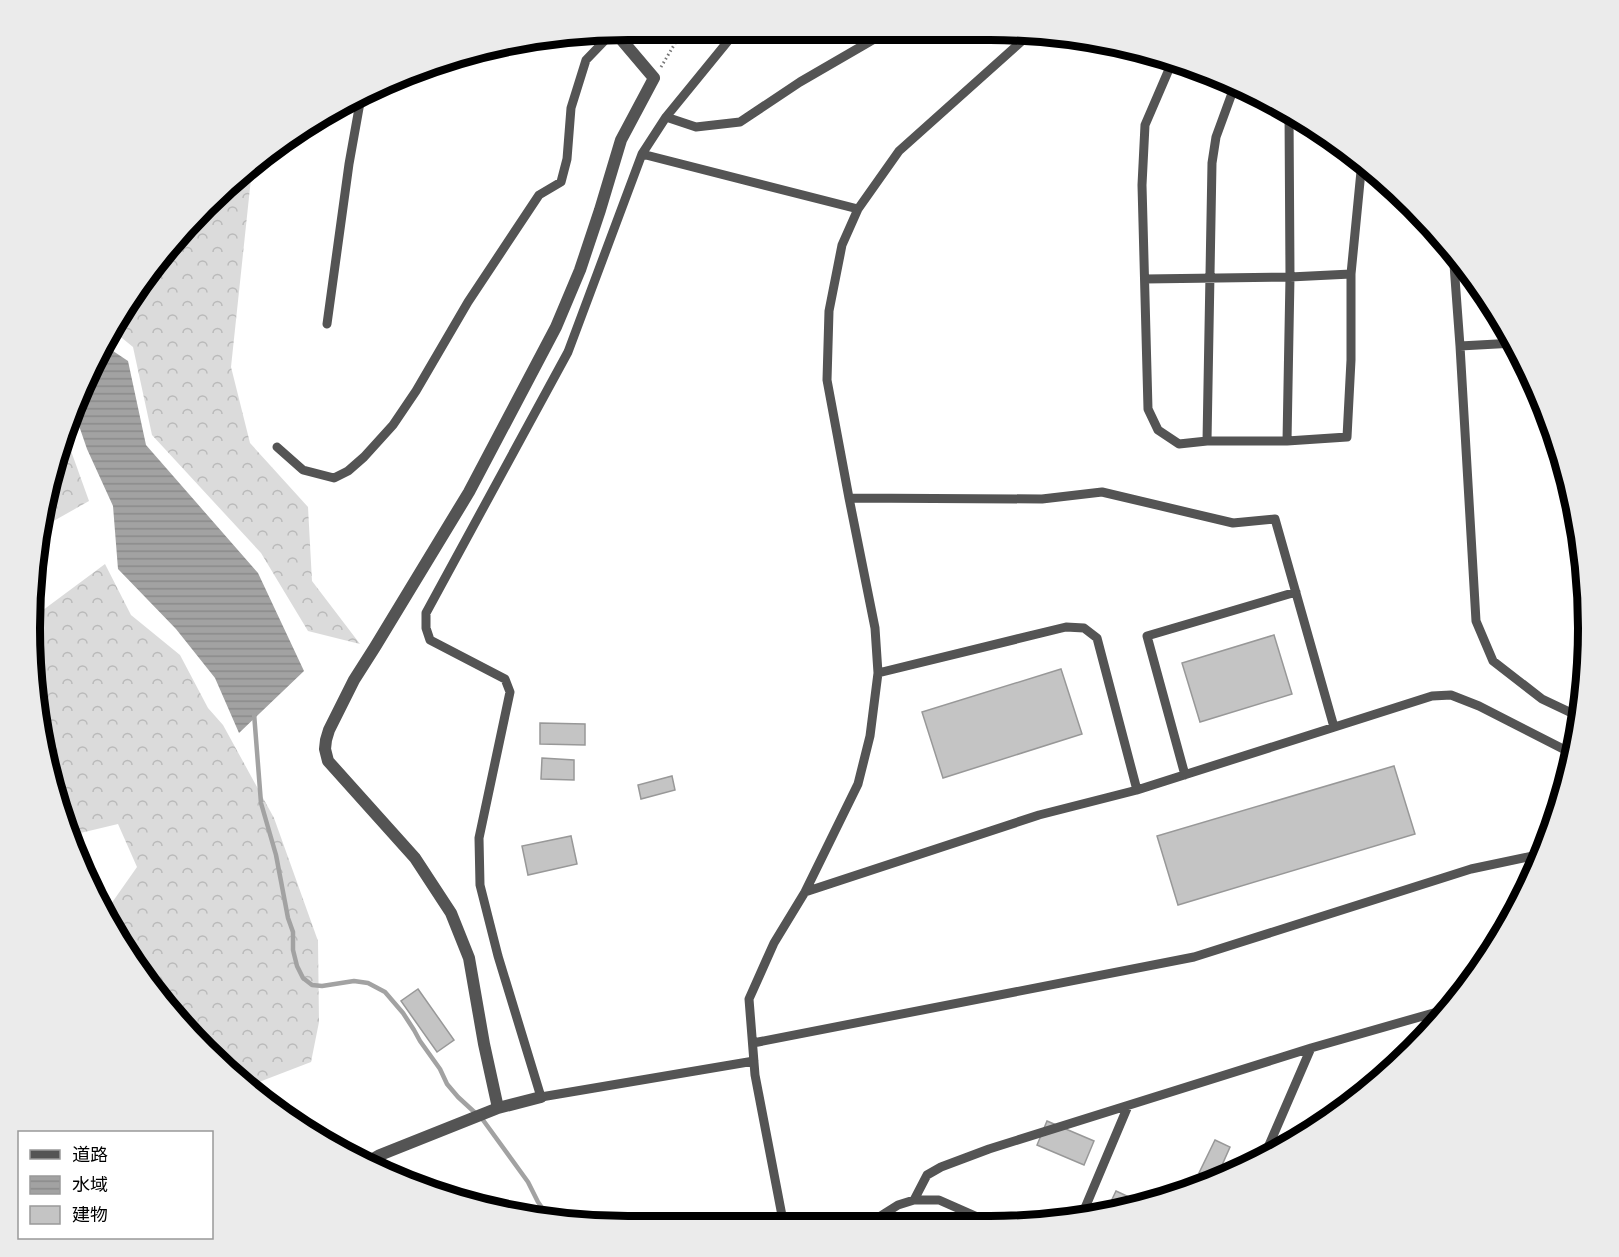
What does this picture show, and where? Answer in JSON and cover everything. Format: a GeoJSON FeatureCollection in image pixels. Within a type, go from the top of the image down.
{"type":"FeatureCollection","features":[{"type":"Feature","properties":{"kind":"street"},"geometry":{"type":"LineString","coordinates":[[498,1108],[469,958],[451,913],[415,858],[328,761],[325,749],[326,740],[354,680],[469,492],[556,327],[580,270],[621,140],[654,78],[621,40]]}},
{"type":"Feature","properties":{"kind":"street"},"geometry":{"type":"LineString","coordinates":[[374,1159],[498,1108],[541,1097]]}},
{"type":"Feature","properties":{"kind":"lane"},"geometry":{"type":"LineString","coordinates":[[729,40],[666,117],[642,154],[568,352],[426,613],[426,628],[430,640],[505,679],[510,692],[478,838],[480,885],[498,956],[541,1097],[754,1061]]}},
{"type":"Feature","properties":{"kind":"lane"},"geometry":{"type":"LineString","coordinates":[[666,117],[696,127],[740,122],[800,82],[872,40]]}},
{"type":"Feature","properties":{"kind":"lane"},"geometry":{"type":"LineString","coordinates":[[277,447],[303,470],[334,478],[348,471],[364,457],[393,425],[417,391],[468,302],[539,195],[561,182],[567,159],[571,108],[585,60],[604,41]]}},
{"type":"Feature","properties":{"kind":"lane"},"geometry":{"type":"LineString","coordinates":[[782,1216],[755,1075],[749,999],[774,943],[805,892],[858,784],[870,736],[878,673],[875,628],[827,380],[830,311],[842,245],[858,209],[899,152],[1021,42]]}},
{"type":"Feature","properties":{"kind":"lane"},"geometry":{"type":"LineString","coordinates":[[1169,69],[1145,125],[1142,185],[1148,409],[1158,430],[1179,444],[1207,441],[1287,441],[1347,437],[1351,360],[1351,273],[1361,172]]}},
{"type":"Feature","properties":{"kind":"lane"},"geometry":{"type":"LineString","coordinates":[[1207,441],[1212,163],[1216,137],[1232,92]]}},
{"type":"Feature","properties":{"kind":"lane"},"geometry":{"type":"LineString","coordinates":[[327,324],[360,105]]}},
{"type":"Feature","properties":{"kind":"lane"},"geometry":{"type":"LineString","coordinates":[[1287,441],[1290,277],[1289,122]]}},
{"type":"Feature","properties":{"kind":"lane"},"geometry":{"type":"LineString","coordinates":[[642,154],[858,209]]}},
{"type":"Feature","properties":{"kind":"lane"},"geometry":{"type":"LineString","coordinates":[[1454,268],[1476,621],[1493,661],[1542,699],[1572,713]]}},
{"type":"Feature","properties":{"kind":"lane"},"geometry":{"type":"LineString","coordinates":[[1145,279],[1290,277],[1351,273]]}},
{"type":"Feature","properties":{"kind":"lane"},"geometry":{"type":"LineString","coordinates":[[1460,346],[1505,344]]}},
{"type":"Feature","properties":{"kind":"lane"},"geometry":{"type":"LineString","coordinates":[[849,498],[1042,499],[1102,492],[1233,523],[1275,519],[1334,728]]}},
{"type":"Feature","properties":{"kind":"lane"},"geometry":{"type":"LineString","coordinates":[[1185,775],[1147,636],[1296,592]]}},
{"type":"Feature","properties":{"kind":"lane"},"geometry":{"type":"LineString","coordinates":[[878,673],[1066,627],[1084,628],[1097,638],[1137,790]]}},
{"type":"Feature","properties":{"kind":"lane"},"geometry":{"type":"LineString","coordinates":[[805,892],[1039,815],[1137,790],[1432,696],[1451,695],[1479,706],[1565,750]]}},
{"type":"Feature","properties":{"kind":"lane"},"geometry":{"type":"LineString","coordinates":[[753,1043],[1194,957],[1471,869],[1533,856]]}},
{"type":"Feature","properties":{"kind":"lane"},"geometry":{"type":"LineString","coordinates":[[914,1200],[927,1175],[941,1167],[989,1149],[1311,1048],[1436,1012]]}},
{"type":"Feature","properties":{"kind":"lane"},"geometry":{"type":"LineString","coordinates":[[1268,1147],[1311,1048]]}},
{"type":"Feature","properties":{"kind":"lane"},"geometry":{"type":"LineString","coordinates":[[1085,1208],[1128,1106]]}},
{"type":"Feature","properties":{"kind":"lane"},"geometry":{"type":"LineString","coordinates":[[881,1216],[898,1205],[914,1200],[939,1200],[975,1216]]}},
{"type":"Feature","properties":{"kind":"path"},"geometry":{"type":"LineString","coordinates":[[654,78],[677,40]]}},
{"type":"Feature","properties":{"kind":"green space"},"geometry":{"type":"Polygon","coordinates":[[[251,178],[231,367],[250,443],[308,507],[312,581],[360,644],[308,631],[261,553],[152,435],[133,347],[118,335],[140,302],[186,241],[251,178]]]}},
{"type":"Feature","properties":{"kind":"green space"},"geometry":{"type":"Polygon","coordinates":[[[70,447],[89,501],[51,523],[70,447]]]}},
{"type":"Feature","properties":{"kind":"green space"},"geometry":{"type":"Polygon","coordinates":[[[105,564],[131,615],[180,655],[208,708],[223,725],[274,818],[318,941],[319,1022],[311,1062],[259,1082],[254,1081],[186,1016],[162,986],[119,922],[110,905],[137,867],[118,824],[78,834],[52,743],[42,667],[41,612],[105,564]]]}},
{"type":"Feature","properties":{"kind":"water"},"geometry":{"type":"Polygon","coordinates":[[[111,350],[128,361],[146,445],[258,573],[304,671],[239,733],[215,678],[176,629],[118,569],[113,506],[87,449],[78,423],[111,350]]]}},
{"type":"Feature","properties":{"kind":"building"},"geometry":{"type":"Polygon","coordinates":[[[1274,635],[1292,694],[1200,722],[1182,663],[1274,635]]]}},
{"type":"Feature","properties":{"kind":"building"},"geometry":{"type":"Polygon","coordinates":[[[1061,669],[1082,734],[943,778],[922,712],[1061,669]]]}},
{"type":"Feature","properties":{"kind":"building"},"geometry":{"type":"Polygon","coordinates":[[[540,723],[585,724],[585,745],[540,744],[540,723]]]}},
{"type":"Feature","properties":{"kind":"building"},"geometry":{"type":"Polygon","coordinates":[[[542,758],[574,760],[574,780],[541,779],[542,758]]]}},
{"type":"Feature","properties":{"kind":"building"},"geometry":{"type":"Polygon","coordinates":[[[1394,766],[1415,834],[1178,905],[1157,836],[1394,766]]]}},
{"type":"Feature","properties":{"kind":"building"},"geometry":{"type":"Polygon","coordinates":[[[672,776],[675,790],[641,799],[638,785],[672,776]]]}},
{"type":"Feature","properties":{"kind":"building"},"geometry":{"type":"Polygon","coordinates":[[[571,836],[577,864],[528,875],[522,846],[571,836]]]}},
{"type":"Feature","properties":{"kind":"building"},"geometry":{"type":"Polygon","coordinates":[[[418,989],[454,1040],[437,1052],[401,1001],[418,989]]]}},
{"type":"Feature","properties":{"kind":"building"},"geometry":{"type":"Polygon","coordinates":[[[1047,1121],[1094,1141],[1084,1165],[1037,1145],[1047,1121]]]}},
{"type":"Feature","properties":{"kind":"building"},"geometry":{"type":"Polygon","coordinates":[[[1215,1140],[1230,1147],[1220,1170],[1205,1176],[1199,1173],[1215,1140]]]}},
{"type":"Feature","properties":{"kind":"building"},"geometry":{"type":"Polygon","coordinates":[[[1116,1191],[1132,1199],[1110,1204],[1116,1191]]]}},
{"type":"Feature","properties":{"kind":"waterway"},"geometry":{"type":"LineString","coordinates":[[254,713],[261,803],[276,855],[288,918],[293,932],[293,950],[303,978],[312,985],[322,986],[354,981],[368,983],[385,992],[403,1013],[440,1069],[447,1084],[483,1120],[528,1182],[543,1210]]}}]}
